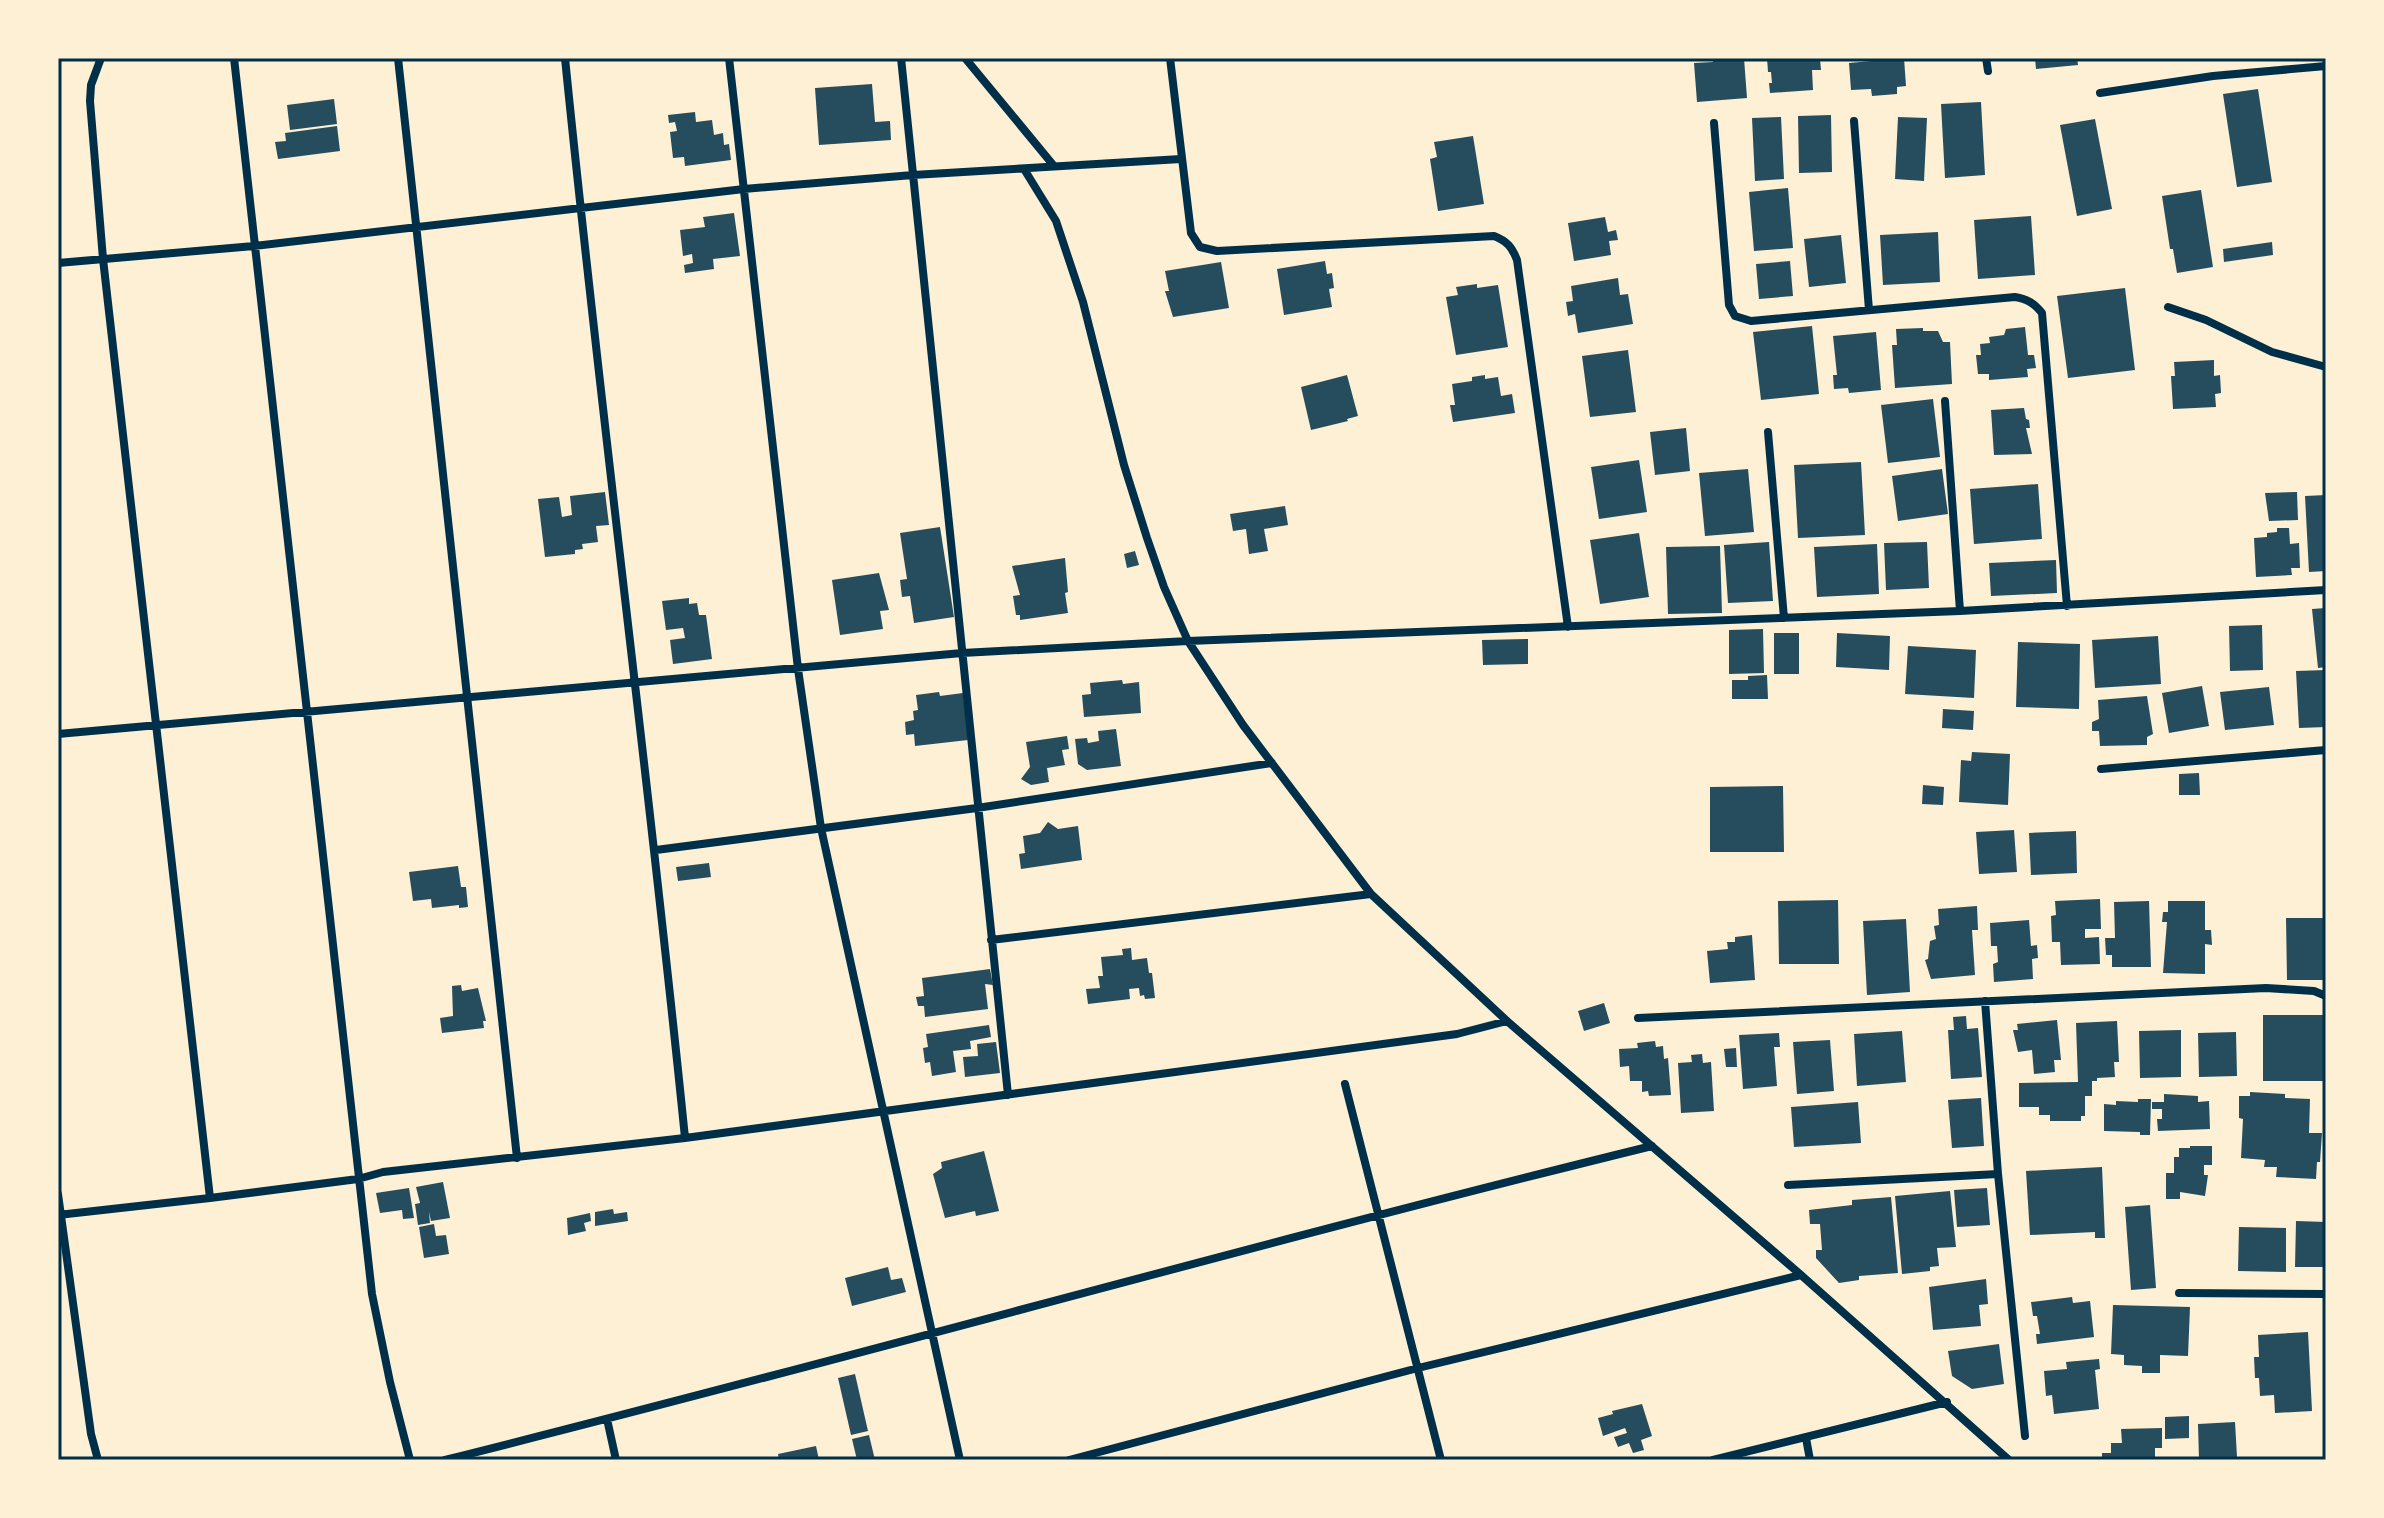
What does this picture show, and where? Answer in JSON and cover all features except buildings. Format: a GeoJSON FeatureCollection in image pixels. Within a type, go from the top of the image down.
{"type":"FeatureCollection","features":[{"type":"Feature","properties":{"kind":"street"},"geometry":{"type":"LineString","coordinates":[[101,58],[91,85],[90,101],[103,259],[210,1198]]}},
{"type":"Feature","properties":{"kind":"street"},"geometry":{"type":"LineString","coordinates":[[234,58],[372,1294],[410,1460]]}},
{"type":"Feature","properties":{"kind":"street"},"geometry":{"type":"LineString","coordinates":[[398,58],[517,1158]]}},
{"type":"Feature","properties":{"kind":"street"},"geometry":{"type":"LineString","coordinates":[[565,58],[656,850],[685,1138]]}},
{"type":"Feature","properties":{"kind":"street"},"geometry":{"type":"LineString","coordinates":[[729,58],[798,669],[821,828],[960,1460]]}},
{"type":"Feature","properties":{"kind":"street"},"geometry":{"type":"LineString","coordinates":[[901,58],[1008,1095]]}},
{"type":"Feature","properties":{"kind":"street"},"geometry":{"type":"LineString","coordinates":[[965,58],[1054,166]]}},
{"type":"Feature","properties":{"kind":"street"},"geometry":{"type":"LineString","coordinates":[[1170,58],[1191,233],[1200,247],[1208,251],[1494,236],[1505,240],[1513,249],[1568,627]]}},
{"type":"Feature","properties":{"kind":"street"},"geometry":{"type":"LineString","coordinates":[[1986,58],[1988,71]]}},
{"type":"Feature","properties":{"kind":"street"},"geometry":{"type":"LineString","coordinates":[[2100,93],[2213,76],[2326,66]]}},
{"type":"Feature","properties":{"kind":"street"},"geometry":{"type":"LineString","coordinates":[[1854,121],[1869,310]]}},
{"type":"Feature","properties":{"kind":"street"},"geometry":{"type":"LineString","coordinates":[[1714,123],[1731,311],[1742,319],[1751,321],[2015,297],[2035,304],[2042,313],[2067,606]]}},
{"type":"Feature","properties":{"kind":"street"},"geometry":{"type":"LineString","coordinates":[[58,263],[254,246],[744,189],[1181,159]]}},
{"type":"Feature","properties":{"kind":"street"},"geometry":{"type":"LineString","coordinates":[[1024,169],[1056,221],[1083,302],[1124,465],[1164,587],[1188,641],[1272,763],[1371,894],[1507,1021],[1947,1402],[2009,1460]]}},
{"type":"Feature","properties":{"kind":"street"},"geometry":{"type":"LineString","coordinates":[[2168,307],[2206,320],[2272,352],[2326,367]]}},
{"type":"Feature","properties":{"kind":"street"},"geometry":{"type":"LineString","coordinates":[[1945,401],[1960,611]]}},
{"type":"Feature","properties":{"kind":"street"},"geometry":{"type":"LineString","coordinates":[[1768,432],[1784,618]]}},
{"type":"Feature","properties":{"kind":"street"},"geometry":{"type":"LineString","coordinates":[[58,734],[962,653],[1188,641],[1960,611],[2326,590]]}},
{"type":"Feature","properties":{"kind":"street"},"geometry":{"type":"LineString","coordinates":[[2101,769],[2326,750]]}},
{"type":"Feature","properties":{"kind":"street"},"geometry":{"type":"LineString","coordinates":[[656,850],[977,808],[1272,763]]}},
{"type":"Feature","properties":{"kind":"street"},"geometry":{"type":"LineString","coordinates":[[991,940],[1371,894]]}},
{"type":"Feature","properties":{"kind":"street"},"geometry":{"type":"LineString","coordinates":[[1638,1018],[2266,988],[2314,991],[2326,996]]}},
{"type":"Feature","properties":{"kind":"street"},"geometry":{"type":"LineString","coordinates":[[1985,1001],[1998,1174],[2025,1436]]}},
{"type":"Feature","properties":{"kind":"street"},"geometry":{"type":"LineString","coordinates":[[59,1214],[210,1198],[358,1179],[383,1172],[884,1112],[1457,1034],[1507,1021]]}},
{"type":"Feature","properties":{"kind":"street"},"geometry":{"type":"LineString","coordinates":[[1345,1084],[1441,1460]]}},
{"type":"Feature","properties":{"kind":"street"},"geometry":{"type":"LineString","coordinates":[[445,1460],[931,1334],[1378,1213],[1652,1146]]}},
{"type":"Feature","properties":{"kind":"street"},"geometry":{"type":"LineString","coordinates":[[1788,1185],[1998,1174]]}},
{"type":"Feature","properties":{"kind":"street"},"geometry":{"type":"LineString","coordinates":[[58,1194],[91,1434],[98,1460]]}},
{"type":"Feature","properties":{"kind":"street"},"geometry":{"type":"LineString","coordinates":[[1069,1460],[1418,1368],[1801,1275]]}},
{"type":"Feature","properties":{"kind":"street"},"geometry":{"type":"LineString","coordinates":[[2179,1293],[2326,1294]]}},
{"type":"Feature","properties":{"kind":"street"},"geometry":{"type":"LineString","coordinates":[[1713,1460],[1947,1402]]}},
{"type":"Feature","properties":{"kind":"street"},"geometry":{"type":"LineString","coordinates":[[607,1419],[616,1460]]}},
{"type":"Feature","properties":{"kind":"street"},"geometry":{"type":"LineString","coordinates":[[1806,1438],[1810,1460]]}}]}
